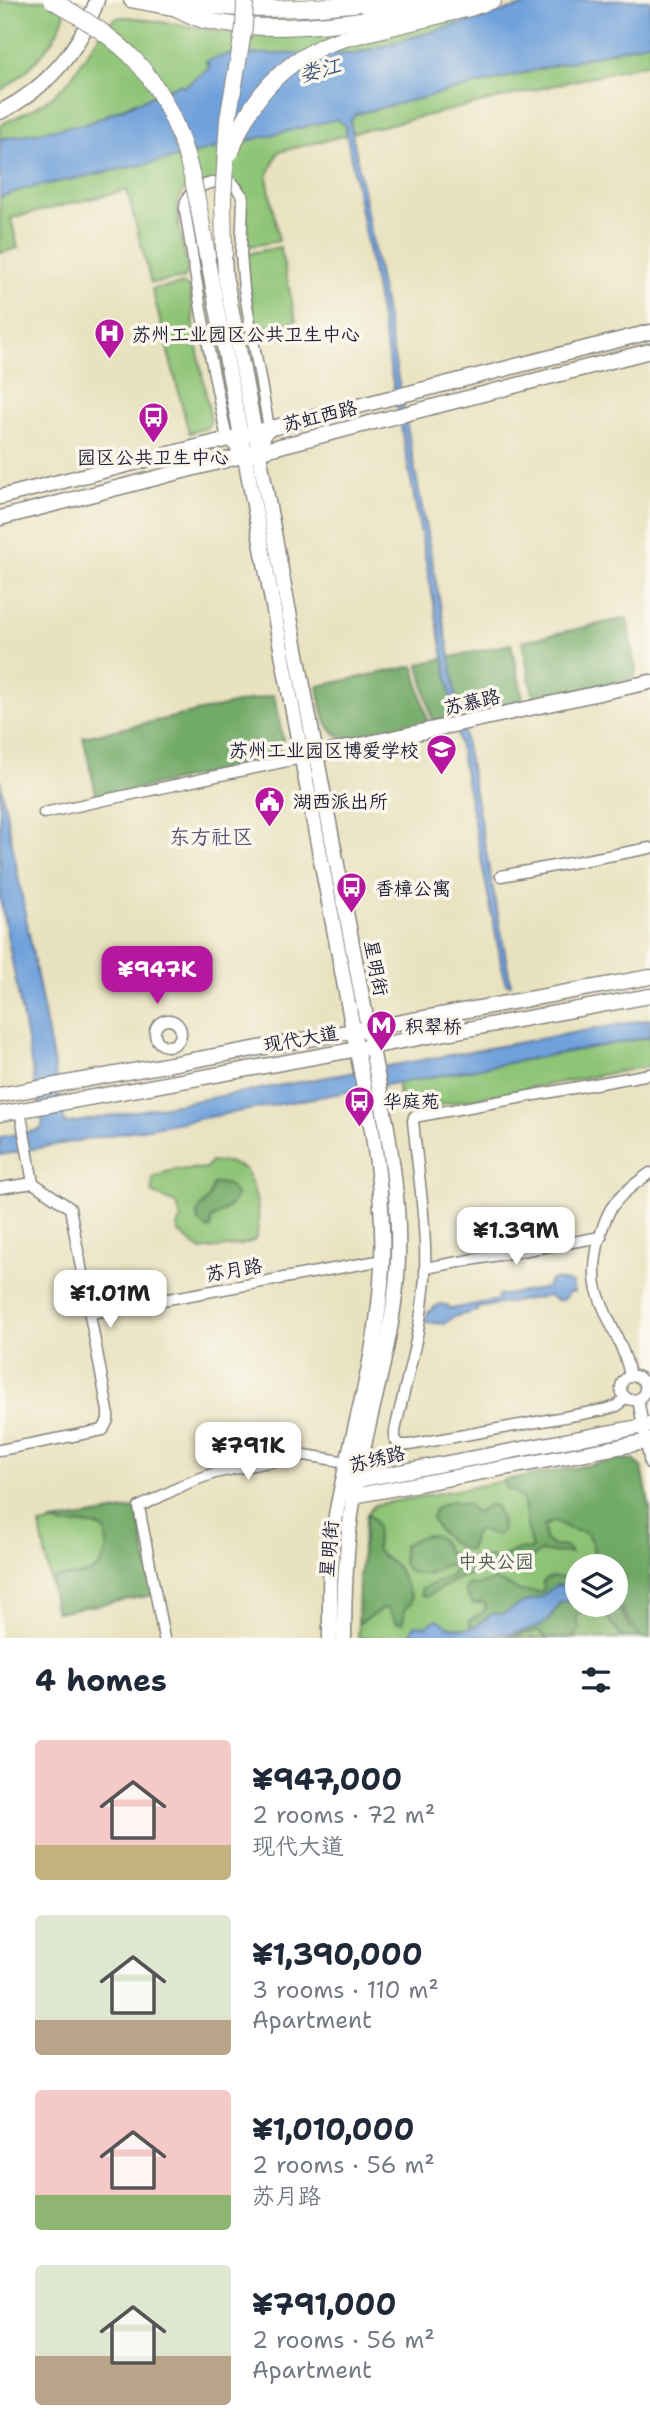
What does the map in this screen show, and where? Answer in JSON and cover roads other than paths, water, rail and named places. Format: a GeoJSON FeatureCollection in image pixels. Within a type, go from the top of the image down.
{"type":"FeatureCollection","features":[{"type":"Feature","properties":{"kind":"highway"},"geometry":{"type":"LineString","coordinates":[[52,0],[123,49],[141,67],[158,92],[177,130],[188,161],[215,255]]}},
{"type":"Feature","properties":{"kind":"highway"},"geometry":{"type":"LineString","coordinates":[[223,199],[228,119],[243,36],[245,0]]}},
{"type":"Feature","properties":{"kind":"highway"},"geometry":{"type":"LineString","coordinates":[[173,4],[268,9],[335,6],[380,0]]}},
{"type":"Feature","properties":{"kind":"highway"},"geometry":{"type":"LineString","coordinates":[[173,4],[205,20],[237,24],[335,23],[404,13],[462,0]]}},
{"type":"Feature","properties":{"kind":"highway"},"geometry":{"type":"LineString","coordinates":[[215,255],[228,167],[239,131],[259,97],[287,68],[313,51],[342,38],[470,8],[493,0]]}},
{"type":"Feature","properties":{"kind":"main road"},"geometry":{"type":"LineString","coordinates":[[0,103],[31,85],[47,69],[75,29],[89,0]]}},
{"type":"Feature","properties":{"kind":"main road"},"geometry":{"type":"LineString","coordinates":[[0,112],[30,95],[53,74],[82,33],[97,0]]}},
{"type":"Feature","properties":{"kind":"main road"},"geometry":{"type":"LineString","coordinates":[[131,0],[173,4],[231,15],[302,15],[421,0]]}},
{"type":"Feature","properties":{"kind":"main road","name":"星明街"},"geometry":{"type":"LineString","coordinates":[[215,255],[225,275],[263,430],[260,450],[396,1190],[397,1272],[390,1333],[353,1463],[356,1480]]}},
{"type":"Feature","properties":{"kind":"main road","name":"星明街"},"geometry":{"type":"LineString","coordinates":[[215,255],[234,438],[244,454],[380,1180],[383,1260],[375,1332],[353,1463],[332,1551],[330,1638]]}},
{"type":"Feature","properties":{"kind":"main road","name":"苏虹西路"},"geometry":{"type":"LineString","coordinates":[[0,497],[650,332]]}},
{"type":"Feature","properties":{"kind":"main road","name":"苏虹西路"},"geometry":{"type":"LineString","coordinates":[[0,518],[650,351]]}},
{"type":"Feature","properties":{"kind":"main road","name":"苏慕路"},"geometry":{"type":"LineString","coordinates":[[301,758],[650,682]]}},
{"type":"Feature","properties":{"kind":"main road","name":"现代大道"},"geometry":{"type":"LineString","coordinates":[[0,1095],[650,977]]}},
{"type":"Feature","properties":{"kind":"main road","name":"现代大道"},"geometry":{"type":"LineString","coordinates":[[0,1114],[650,996]]}},
{"type":"Feature","properties":{"kind":"main road","name":"苏绣路"},"geometry":{"type":"LineString","coordinates":[[347,1493],[356,1480],[643,1426]]}},
{"type":"Feature","properties":{"kind":"main road","name":"苏绣路"},"geometry":{"type":"LineString","coordinates":[[347,1493],[645,1442]]}},
{"type":"Feature","properties":{"kind":"main road","name":"星明街"},"geometry":{"type":"LineString","coordinates":[[344,1638],[347,1493]]}},
{"type":"Feature","properties":{"kind":"street"},"geometry":{"type":"LineString","coordinates":[[234,438],[202,315],[184,206],[186,197],[193,190],[220,183],[233,183],[243,197],[241,254],[244,289],[263,430]]}},
{"type":"Feature","properties":{"kind":"street"},"geometry":{"type":"LineString","coordinates":[[44,813],[301,758]]}},
{"type":"Feature","properties":{"kind":"street"},"geometry":{"type":"LineString","coordinates":[[500,876],[650,848]]}},
{"type":"Feature","properties":{"kind":"street"},"geometry":{"type":"LineString","coordinates":[[165,1020],[174,1021],[180,1027],[181,1045],[160,1049],[154,1033],[157,1024],[165,1020]]}},
{"type":"Feature","properties":{"kind":"street"},"geometry":{"type":"LineString","coordinates":[[650,1074],[414,1117],[425,1268],[419,1321],[394,1434],[398,1444],[409,1446],[603,1410],[617,1406],[632,1399],[644,1391],[646,1381],[636,1377],[630,1377],[621,1385],[632,1399],[643,1426],[650,1464]]}},
{"type":"Feature","properties":{"kind":"street"},"geometry":{"type":"LineString","coordinates":[[20,1110],[33,1183]]}},
{"type":"Feature","properties":{"kind":"street"},"geometry":{"type":"LineString","coordinates":[[630,1377],[625,1353],[597,1289],[595,1269],[608,1214],[615,1204],[650,1173]]}},
{"type":"Feature","properties":{"kind":"street"},"geometry":{"type":"LineString","coordinates":[[0,1188],[33,1183],[70,1208],[108,1410],[106,1427],[103,1430],[0,1450]]}},
{"type":"Feature","properties":{"kind":"street"},"geometry":{"type":"LineString","coordinates":[[425,1268],[601,1237]]}},
{"type":"Feature","properties":{"kind":"street","name":"苏月路"},"geometry":{"type":"LineString","coordinates":[[90,1313],[383,1260]]}},
{"type":"Feature","properties":{"kind":"street"},"geometry":{"type":"LineString","coordinates":[[163,1638],[139,1507],[215,1473],[305,1455],[353,1463]]}},
{"type":"Feature","properties":{"kind":"water","name":"娄江"},"geometry":{"type":"Polygon","coordinates":[[[543,0],[650,0],[650,42],[356,114],[350,121],[450,657],[458,711],[454,712],[345,125],[337,119],[175,158],[23,189],[0,197],[0,139],[89,123],[180,84],[184,87],[210,67],[206,61],[230,54],[355,54],[543,0]]]}},
{"type":"Feature","properties":{"kind":"water"},"geometry":{"type":"Polygon","coordinates":[[[463,729],[511,985],[506,984],[504,978],[457,733],[463,729]]]}},
{"type":"Feature","properties":{"kind":"water"},"geometry":{"type":"Polygon","coordinates":[[[0,780],[65,1124],[650,1019],[650,1037],[0,1155],[0,1137],[39,1130],[43,1126],[0,897],[0,780]]]}},
{"type":"Feature","properties":{"kind":"water"},"geometry":{"type":"Polygon","coordinates":[[[555,1279],[572,1283],[574,1292],[569,1292],[559,1301],[548,1296],[477,1308],[477,1311],[453,1317],[444,1324],[426,1322],[427,1313],[438,1305],[451,1309],[498,1300],[498,1296],[546,1288],[550,1281],[555,1279]]]}},
{"type":"Feature","properties":{"kind":"water"},"geometry":{"type":"Polygon","coordinates":[[[557,1585],[565,1587],[565,1601],[560,1602],[544,1624],[533,1629],[500,1635],[462,1637],[414,1638],[415,1635],[411,1633],[415,1625],[426,1626],[438,1619],[447,1626],[466,1629],[475,1627],[492,1614],[503,1614],[524,1602],[539,1598],[557,1585]]]}},
{"type":"Feature","properties":{"kind":"place","name":"苏州工业园区公共卫生中心"},"geometry":{"type":"Point","coordinates":[109,361]}},
{"type":"Feature","properties":{"kind":"place","name":"园区公共卫生中心"},"geometry":{"type":"Point","coordinates":[153,445]}},
{"type":"Feature","properties":{"kind":"place","name":"苏州工业园区博爱学校"},"geometry":{"type":"Point","coordinates":[442,777]}},
{"type":"Feature","properties":{"kind":"place","name":"湖西派出所"},"geometry":{"type":"Point","coordinates":[270,828]}},
{"type":"Feature","properties":{"kind":"place","name":"香樟公寓"},"geometry":{"type":"Point","coordinates":[352,915]}},
{"type":"Feature","properties":{"kind":"place","name":"积翠桥"},"geometry":{"type":"Point","coordinates":[382,1053]}},
{"type":"Feature","properties":{"kind":"place","name":"华庭苑"},"geometry":{"type":"Point","coordinates":[360,1128]}},
{"type":"Feature","properties":{"kind":"district","name":"东方社区"},"geometry":{"type":"Point","coordinates":[211,837]}},
{"type":"Feature","properties":{"kind":"park label","name":"中央公园"},"geometry":{"type":"Point","coordinates":[496,1561]}}]}
